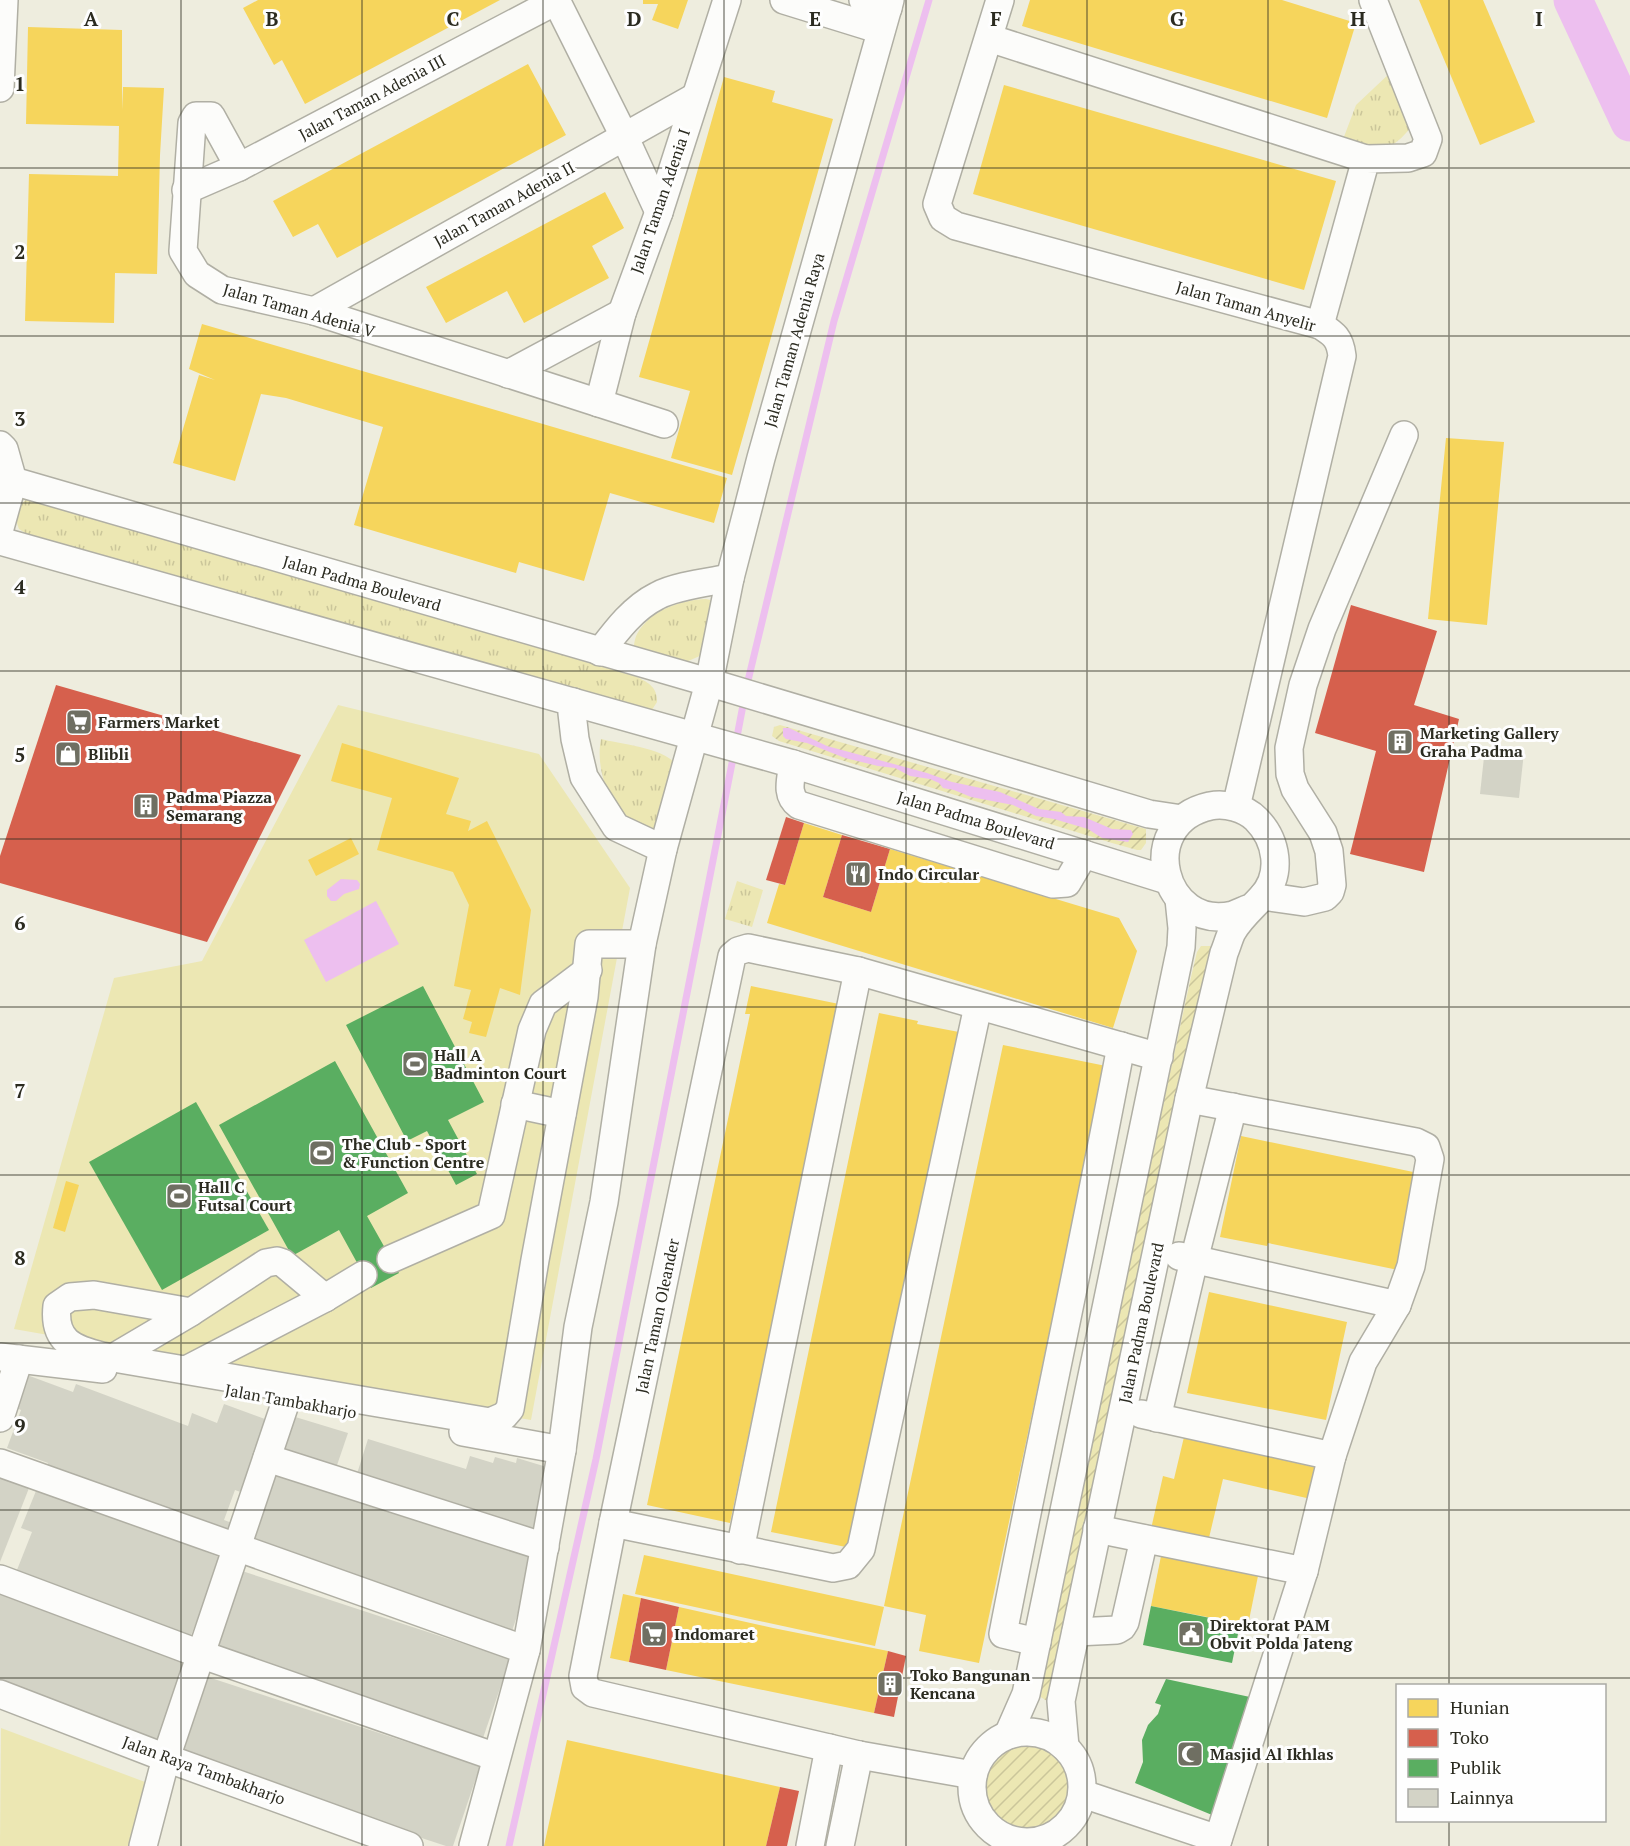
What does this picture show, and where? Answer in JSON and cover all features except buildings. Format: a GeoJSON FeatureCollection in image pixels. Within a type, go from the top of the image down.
{"type":"FeatureCollection","features":[{"type":"Feature","properties":{"kind":"street"},"geometry":{"type":"LineString","coordinates":[[0,88],[4,0]]}},
{"type":"Feature","properties":{"kind":"street"},"geometry":{"type":"LineString","coordinates":[[556,0],[659,212]]}},
{"type":"Feature","properties":{"kind":"street","name":"Jalan Taman Adenia III"},"geometry":{"type":"LineString","coordinates":[[186,190],[239,167],[556,0]]}},
{"type":"Feature","properties":{"kind":"street","name":"Jalan Taman Adenia I"},"geometry":{"type":"LineString","coordinates":[[599,404],[622,313],[659,212],[727,0]]}},
{"type":"Feature","properties":{"kind":"street"},"geometry":{"type":"LineString","coordinates":[[784,0],[880,9]]}},
{"type":"Feature","properties":{"kind":"street","name":"Jalan Taman Anyelir"},"geometry":{"type":"LineString","coordinates":[[1000,0],[938,204],[944,219],[956,226],[1320,325],[1335,335],[1341,343],[1342,356],[1236,807]]}},
{"type":"Feature","properties":{"kind":"street"},"geometry":{"type":"LineString","coordinates":[[989,38],[1366,159],[1408,158],[1423,153],[1428,139],[1373,0]]}},
{"type":"Feature","properties":{"kind":"street","name":"Jalan Taman Adenia Raya"},"geometry":{"type":"LineString","coordinates":[[473,1846],[526,1650],[562,1450],[578,1327],[604,1202],[642,944],[663,849],[710,683],[730,578],[880,9]]}},
{"type":"Feature","properties":{"kind":"street","name":"Jalan Taman Adenia II"},"geometry":{"type":"LineString","coordinates":[[314,311],[695,97]]}},
{"type":"Feature","properties":{"kind":"street","name":"Jalan Taman Adenia V"},"geometry":{"type":"LineString","coordinates":[[239,167],[211,116],[196,116],[192,123],[183,251],[197,274],[222,290],[314,311],[664,424]]}},
{"type":"Feature","properties":{"kind":"street"},"geometry":{"type":"LineString","coordinates":[[1320,325],[1366,159]]}},
{"type":"Feature","properties":{"kind":"street"},"geometry":{"type":"LineString","coordinates":[[508,374],[622,313]]}},
{"type":"Feature","properties":{"kind":"street"},"geometry":{"type":"LineString","coordinates":[[1173,890],[1195,910],[1213,916],[1232,915],[1257,902],[1304,902],[1325,897],[1331,889],[1332,881],[1326,841],[1295,789],[1288,761],[1289,748],[1303,685],[1322,628],[1404,435]]}},
{"type":"Feature","properties":{"kind":"street"},"geometry":{"type":"LineString","coordinates":[[0,446],[4,449],[13,482],[0,528]]}},
{"type":"Feature","properties":{"kind":"street","name":"Jalan Padma Boulevard"},"geometry":{"type":"LineString","coordinates":[[13,482],[710,683],[1149,813],[1182,819]]}},
{"type":"Feature","properties":{"kind":"street"},"geometry":{"type":"LineString","coordinates":[[0,541],[696,737]]}},
{"type":"Feature","properties":{"kind":"street"},"geometry":{"type":"LineString","coordinates":[[600,652],[623,622],[657,595],[730,578]]}},
{"type":"Feature","properties":{"kind":"street"},"geometry":{"type":"LineString","coordinates":[[573,702],[574,740],[584,777],[616,827],[663,849]]}},
{"type":"Feature","properties":{"kind":"street","name":"Jalan Padma Boulevard"},"geometry":{"type":"LineString","coordinates":[[696,737],[789,763],[1084,854],[1173,890]]}},
{"type":"Feature","properties":{"kind":"street"},"geometry":{"type":"LineString","coordinates":[[1250,749],[1288,761]]}},
{"type":"Feature","properties":{"kind":"street"},"geometry":{"type":"LineString","coordinates":[[789,763],[789,791],[793,800],[799,805],[1053,884],[1067,883],[1084,854]]}},
{"type":"Feature","properties":{"kind":"street"},"geometry":{"type":"LineString","coordinates":[[1008,1735],[1026,1694],[1181,947],[1182,928],[1164,864],[1165,848],[1171,832],[1182,819],[1198,809],[1217,805],[1236,807],[1253,815],[1265,828],[1274,844],[1276,862],[1272,880],[1257,902]]}},
{"type":"Feature","properties":{"kind":"street","name":"Jalan Padma Boulevard"},"geometry":{"type":"LineString","coordinates":[[1065,1747],[1061,1701],[1188,1099],[1224,953],[1232,932],[1257,902]]}},
{"type":"Feature","properties":{"kind":"street"},"geometry":{"type":"LineString","coordinates":[[392,1259],[491,1215],[532,1030],[543,1004],[589,957],[642,944]]}},
{"type":"Feature","properties":{"kind":"street","name":"Jalan Taman Oleander"},"geometry":{"type":"LineString","coordinates":[[829,1748],[592,1693],[585,1687],[583,1676],[732,956],[748,948],[858,971]]}},
{"type":"Feature","properties":{"kind":"street"},"geometry":{"type":"LineString","coordinates":[[191,1312],[94,1295],[70,1297],[57,1306],[55,1321],[64,1339],[80,1351],[113,1358],[490,1422],[504,1416],[510,1409],[589,957]]}},
{"type":"Feature","properties":{"kind":"street"},"geometry":{"type":"LineString","coordinates":[[740,1550],[858,971],[1159,1057]]}},
{"type":"Feature","properties":{"kind":"street"},"geometry":{"type":"LineString","coordinates":[[613,1523],[833,1568],[848,1565],[861,1548],[978,1006]]}},
{"type":"Feature","properties":{"kind":"street"},"geometry":{"type":"LineString","coordinates":[[1037,1642],[1003,1634],[1048,1406],[1088,1222],[1121,1046]]}},
{"type":"Feature","properties":{"kind":"street"},"geometry":{"type":"LineString","coordinates":[[1083,1794],[1217,1842],[1304,1571],[1332,1456],[1363,1362],[1397,1305],[1413,1255],[1430,1159],[1426,1147],[1416,1142],[1188,1099]]}},
{"type":"Feature","properties":{"kind":"street"},"geometry":{"type":"LineString","coordinates":[[515,1104],[562,1114]]}},
{"type":"Feature","properties":{"kind":"street"},"geometry":{"type":"LineString","coordinates":[[1157,1418],[1233,1107]]}},
{"type":"Feature","properties":{"kind":"street"},"geometry":{"type":"LineString","coordinates":[[1088,1222],[1123,1230]]}},
{"type":"Feature","properties":{"kind":"street"},"geometry":{"type":"LineString","coordinates":[[1157,1250],[1397,1305]]}},
{"type":"Feature","properties":{"kind":"street"},"geometry":{"type":"LineString","coordinates":[[113,1358],[272,1261],[284,1263],[324,1298]]}},
{"type":"Feature","properties":{"kind":"street"},"geometry":{"type":"LineString","coordinates":[[186,1370],[324,1298],[363,1275]]}},
{"type":"Feature","properties":{"kind":"street","name":"Jalan Tambakharjo"},"geometry":{"type":"LineString","coordinates":[[0,1418],[9,1358],[126,1372],[562,1450]]}},
{"type":"Feature","properties":{"kind":"street"},"geometry":{"type":"LineString","coordinates":[[143,1846],[165,1758],[286,1401]]}},
{"type":"Feature","properties":{"kind":"street"},"geometry":{"type":"LineString","coordinates":[[1048,1406],[1085,1412]]}},
{"type":"Feature","properties":{"kind":"street"},"geometry":{"type":"LineString","coordinates":[[1122,1410],[1332,1456]]}},
{"type":"Feature","properties":{"kind":"street"},"geometry":{"type":"LineString","coordinates":[[267,1458],[545,1547]]}},
{"type":"Feature","properties":{"kind":"street"},"geometry":{"type":"LineString","coordinates":[[0,1463],[526,1650]]}},
{"type":"Feature","properties":{"kind":"street"},"geometry":{"type":"LineString","coordinates":[[1097,1529],[1304,1571]]}},
{"type":"Feature","properties":{"kind":"street"},"geometry":{"type":"LineString","coordinates":[[1076,1632],[1117,1630],[1122,1627],[1144,1539]]}},
{"type":"Feature","properties":{"kind":"street"},"geometry":{"type":"LineString","coordinates":[[0,1579],[200,1654],[496,1757]]}},
{"type":"Feature","properties":{"kind":"street","name":"Jalan Raya Tambakharjo"},"geometry":{"type":"LineString","coordinates":[[0,1694],[165,1758],[409,1846]]}},
{"type":"Feature","properties":{"kind":"street"},"geometry":{"type":"LineString","coordinates":[[1028,1732],[1048,1736],[1065,1747],[1076,1760],[1082,1776],[1083,1794],[1066,1836],[1036,1842],[1003,1841],[986,1826],[976,1810],[971,1793],[972,1775],[980,1758],[992,1744],[1008,1735],[1028,1732]]}},
{"type":"Feature","properties":{"kind":"street"},"geometry":{"type":"LineString","coordinates":[[859,1755],[841,1840],[811,1837],[829,1748],[972,1775]]}},
{"type":"Feature","properties":{"kind":"green space"},"geometry":{"type":"Polygon","coordinates":[[[1391,72],[1414,123],[1398,141],[1390,146],[1374,148],[1342,142],[1356,105],[1391,72]]]}},
{"type":"Feature","properties":{"kind":"green space"},"geometry":{"type":"Polygon","coordinates":[[[27,499],[88,514],[637,677],[652,686],[657,702],[650,713],[628,714],[27,534],[19,529],[16,516],[20,505],[27,499]]]}},
{"type":"Feature","properties":{"kind":"green space"},"geometry":{"type":"Polygon","coordinates":[[[706,599],[715,601],[702,655],[686,662],[633,653],[637,634],[658,613],[677,604],[706,599]]]}},
{"type":"Feature","properties":{"kind":"green space","name":"The Club - Sport & Function Centre"},"geometry":{"type":"Polygon","coordinates":[[[338,705],[539,754],[630,888],[531,1420],[14,1329],[114,978],[202,961],[338,705]]]}},
{"type":"Feature","properties":{"kind":"green space"},"geometry":{"type":"Polygon","coordinates":[[[780,725],[1146,829],[1146,843],[1141,850],[1137,850],[779,741],[772,736],[774,727],[780,725]]]}},
{"type":"Feature","properties":{"kind":"green space"},"geometry":{"type":"Polygon","coordinates":[[[601,739],[659,753],[676,765],[679,773],[678,779],[664,833],[635,821],[619,809],[608,791],[601,770],[601,739]]]}},
{"type":"Feature","properties":{"kind":"green space"},"geometry":{"type":"Polygon","coordinates":[[[737,881],[763,890],[752,927],[725,919],[737,881]]]}},
{"type":"Feature","properties":{"kind":"green space"},"geometry":{"type":"Polygon","coordinates":[[[1201,946],[1210,946],[1214,953],[1052,1698],[1047,1701],[1039,1696],[1122,1292],[1191,977],[1197,952],[1201,946]]]}},
{"type":"Feature","properties":{"kind":"green space"},"geometry":{"type":"Polygon","coordinates":[[[1,1728],[153,1785],[138,1846],[0,1846],[1,1728]]]}},
{"type":"Feature","properties":{"kind":"green space"},"geometry":{"type":"Polygon","coordinates":[[[1027,1742],[1052,1749],[1064,1761],[1071,1786],[1064,1811],[1052,1823],[1027,1830],[1002,1823],[990,1811],[983,1786],[990,1761],[1002,1749],[1027,1742]]]}},
{"type":"Feature","properties":{"kind":"shaded area"},"geometry":{"type":"Polygon","coordinates":[[[783,728],[789,728],[827,746],[952,782],[1000,792],[1039,809],[1061,812],[1066,816],[1084,817],[1112,829],[1131,830],[1133,834],[1128,842],[1102,838],[1088,829],[1036,816],[1013,805],[971,797],[943,788],[939,783],[930,779],[910,776],[895,768],[845,758],[807,743],[786,739],[783,736],[783,728]]]}},
{"type":"Feature","properties":{"kind":"shaded area"},"geometry":{"type":"Polygon","coordinates":[[[341,879],[357,880],[360,884],[359,889],[344,894],[336,901],[331,901],[327,896],[327,890],[341,879]]]}},
{"type":"Feature","properties":{"kind":"shaded area"},"geometry":{"type":"Polygon","coordinates":[[[376,901],[399,944],[326,982],[304,940],[376,901]]]}},
{"type":"Feature","properties":{"kind":"waterway"},"geometry":{"type":"LineString","coordinates":[[746,689],[834,321],[929,0]]}},
{"type":"Feature","properties":{"kind":"waterway"},"geometry":{"type":"LineString","coordinates":[[1573,0],[1630,122]]}},
{"type":"Feature","properties":{"kind":"waterway"},"geometry":{"type":"LineString","coordinates":[[736,742],[744,700]]}},
{"type":"Feature","properties":{"kind":"waterway"},"geometry":{"type":"LineString","coordinates":[[509,1846],[596,1459],[734,753]]}},
{"type":"Feature","properties":{"kind":"place","name":"Farmers Market"},"geometry":{"type":"Point","coordinates":[79,722]}},
{"type":"Feature","properties":{"kind":"place","name":"Marketing Gallery Graha Padma"},"geometry":{"type":"Point","coordinates":[1400,742]}},
{"type":"Feature","properties":{"kind":"place","name":"Blibli"},"geometry":{"type":"Point","coordinates":[68,754]}},
{"type":"Feature","properties":{"kind":"place","name":"Padma Piazza Semarang"},"geometry":{"type":"Point","coordinates":[146,806]}},
{"type":"Feature","properties":{"kind":"place","name":"Indo Circular"},"geometry":{"type":"Point","coordinates":[858,874]}},
{"type":"Feature","properties":{"kind":"place","name":"Hall A Badminton Court"},"geometry":{"type":"Point","coordinates":[415,1064]}},
{"type":"Feature","properties":{"kind":"place","name":"The Club - Sport & Function Centre"},"geometry":{"type":"Point","coordinates":[322,1153]}},
{"type":"Feature","properties":{"kind":"place","name":"Hall C Futsal Court"},"geometry":{"type":"Point","coordinates":[179,1196]}},
{"type":"Feature","properties":{"kind":"place","name":"Indomaret"},"geometry":{"type":"Point","coordinates":[654,1634]}},
{"type":"Feature","properties":{"kind":"place","name":"Direktorat PAM Obvit Polda Jateng"},"geometry":{"type":"Point","coordinates":[1191,1634]}},
{"type":"Feature","properties":{"kind":"place","name":"Toko Bangunan Kencana"},"geometry":{"type":"Point","coordinates":[890,1684]}},
{"type":"Feature","properties":{"kind":"place","name":"Masjid Al Ikhlas"},"geometry":{"type":"Point","coordinates":[1190,1754]}}]}
